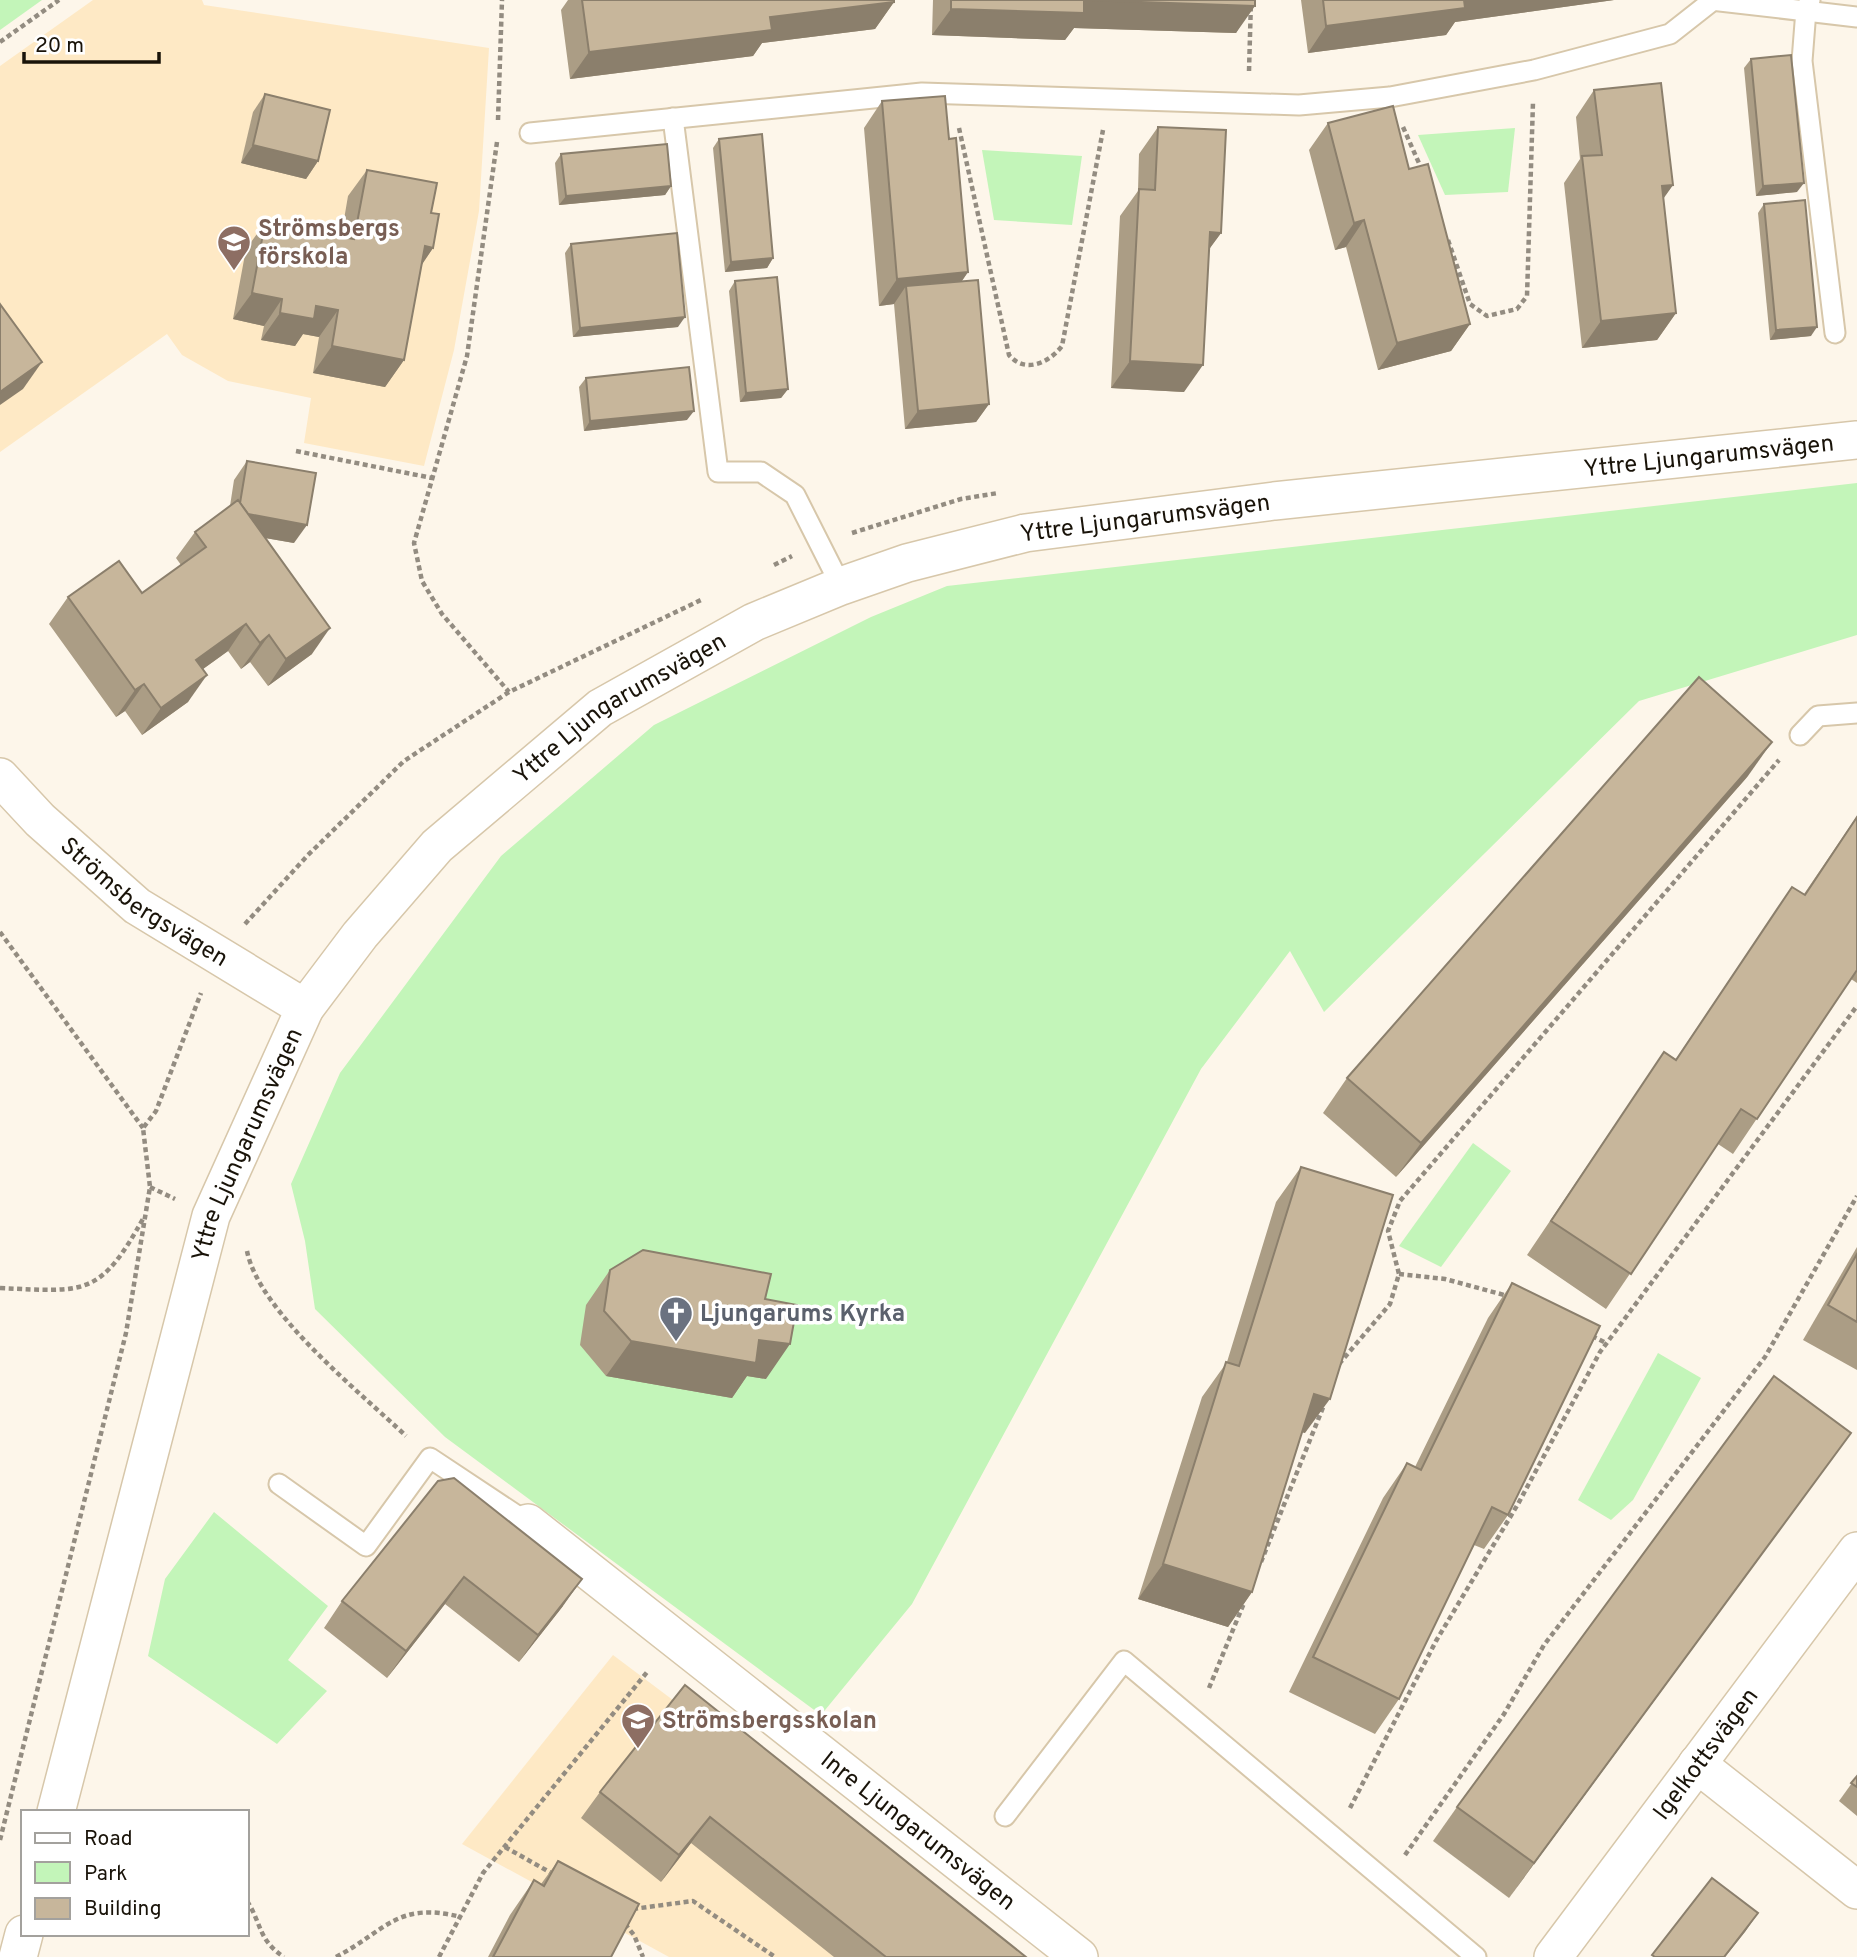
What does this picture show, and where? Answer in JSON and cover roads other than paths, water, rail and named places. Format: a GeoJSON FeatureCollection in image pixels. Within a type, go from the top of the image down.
{"type":"FeatureCollection","features":[{"type":"Feature","properties":{"kind":"street","name":"Yttre Ljungarumsvägen"},"geometry":{"type":"LineString","coordinates":[[57,1810],[211,1216],[305,1008],[360,935],[437,846],[600,708],[754,622],[841,586],[907,563],[1026,533],[1288,500],[1857,440]]}},
{"type":"Feature","properties":{"kind":"street","name":"Strömsbergsvägen"},"geometry":{"type":"LineString","coordinates":[[0,777],[40,820],[137,906],[305,1008]]}},
{"type":"Feature","properties":{"kind":"street","name":"Inre Ljungarumsvägen"},"geometry":{"type":"LineString","coordinates":[[528,1523],[1079,1957]]}},
{"type":"Feature","properties":{"kind":"street","name":"Igelkottsvägen"},"geometry":{"type":"LineString","coordinates":[[1553,1957],[1857,1551]]}},
{"type":"Feature","properties":{"kind":"street"},"geometry":{"type":"LineString","coordinates":[[1697,1764],[1857,1890]]}},
{"type":"Feature","properties":{"kind":"street"},"geometry":{"type":"LineString","coordinates":[[18,1957],[23,1936]]}},
{"type":"Feature","properties":{"kind":"lane"},"geometry":{"type":"LineString","coordinates":[[530,133],[952,93],[1299,105],[1391,97],[1534,70],[1670,34],[1712,1],[1808,5],[1857,17]]}},
{"type":"Feature","properties":{"kind":"lane"},"geometry":{"type":"LineString","coordinates":[[1808,5],[1802,61],[1835,333]]}},
{"type":"Feature","properties":{"kind":"lane"},"geometry":{"type":"LineString","coordinates":[[673,118],[718,472],[761,472],[795,495],[841,586]]}},
{"type":"Feature","properties":{"kind":"lane"},"geometry":{"type":"LineString","coordinates":[[1800,735],[1818,716],[1857,713]]}},
{"type":"Feature","properties":{"kind":"lane"},"geometry":{"type":"LineString","coordinates":[[279,1485],[366,1546],[430,1458],[528,1523]]}},
{"type":"Feature","properties":{"kind":"lane"},"geometry":{"type":"LineString","coordinates":[[1004,1816],[1124,1661],[1476,1957]]}},
{"type":"Feature","properties":{"kind":"place","name":"Strömsbergs förskola"},"geometry":{"type":"Point","coordinates":[234,272]}},
{"type":"Feature","properties":{"kind":"place","name":"Ljungarums Kyrka"},"geometry":{"type":"Point","coordinates":[676,1343]}},
{"type":"Feature","properties":{"kind":"place","name":"Strömsbergsskolan"},"geometry":{"type":"Point","coordinates":[638,1750]}}]}
